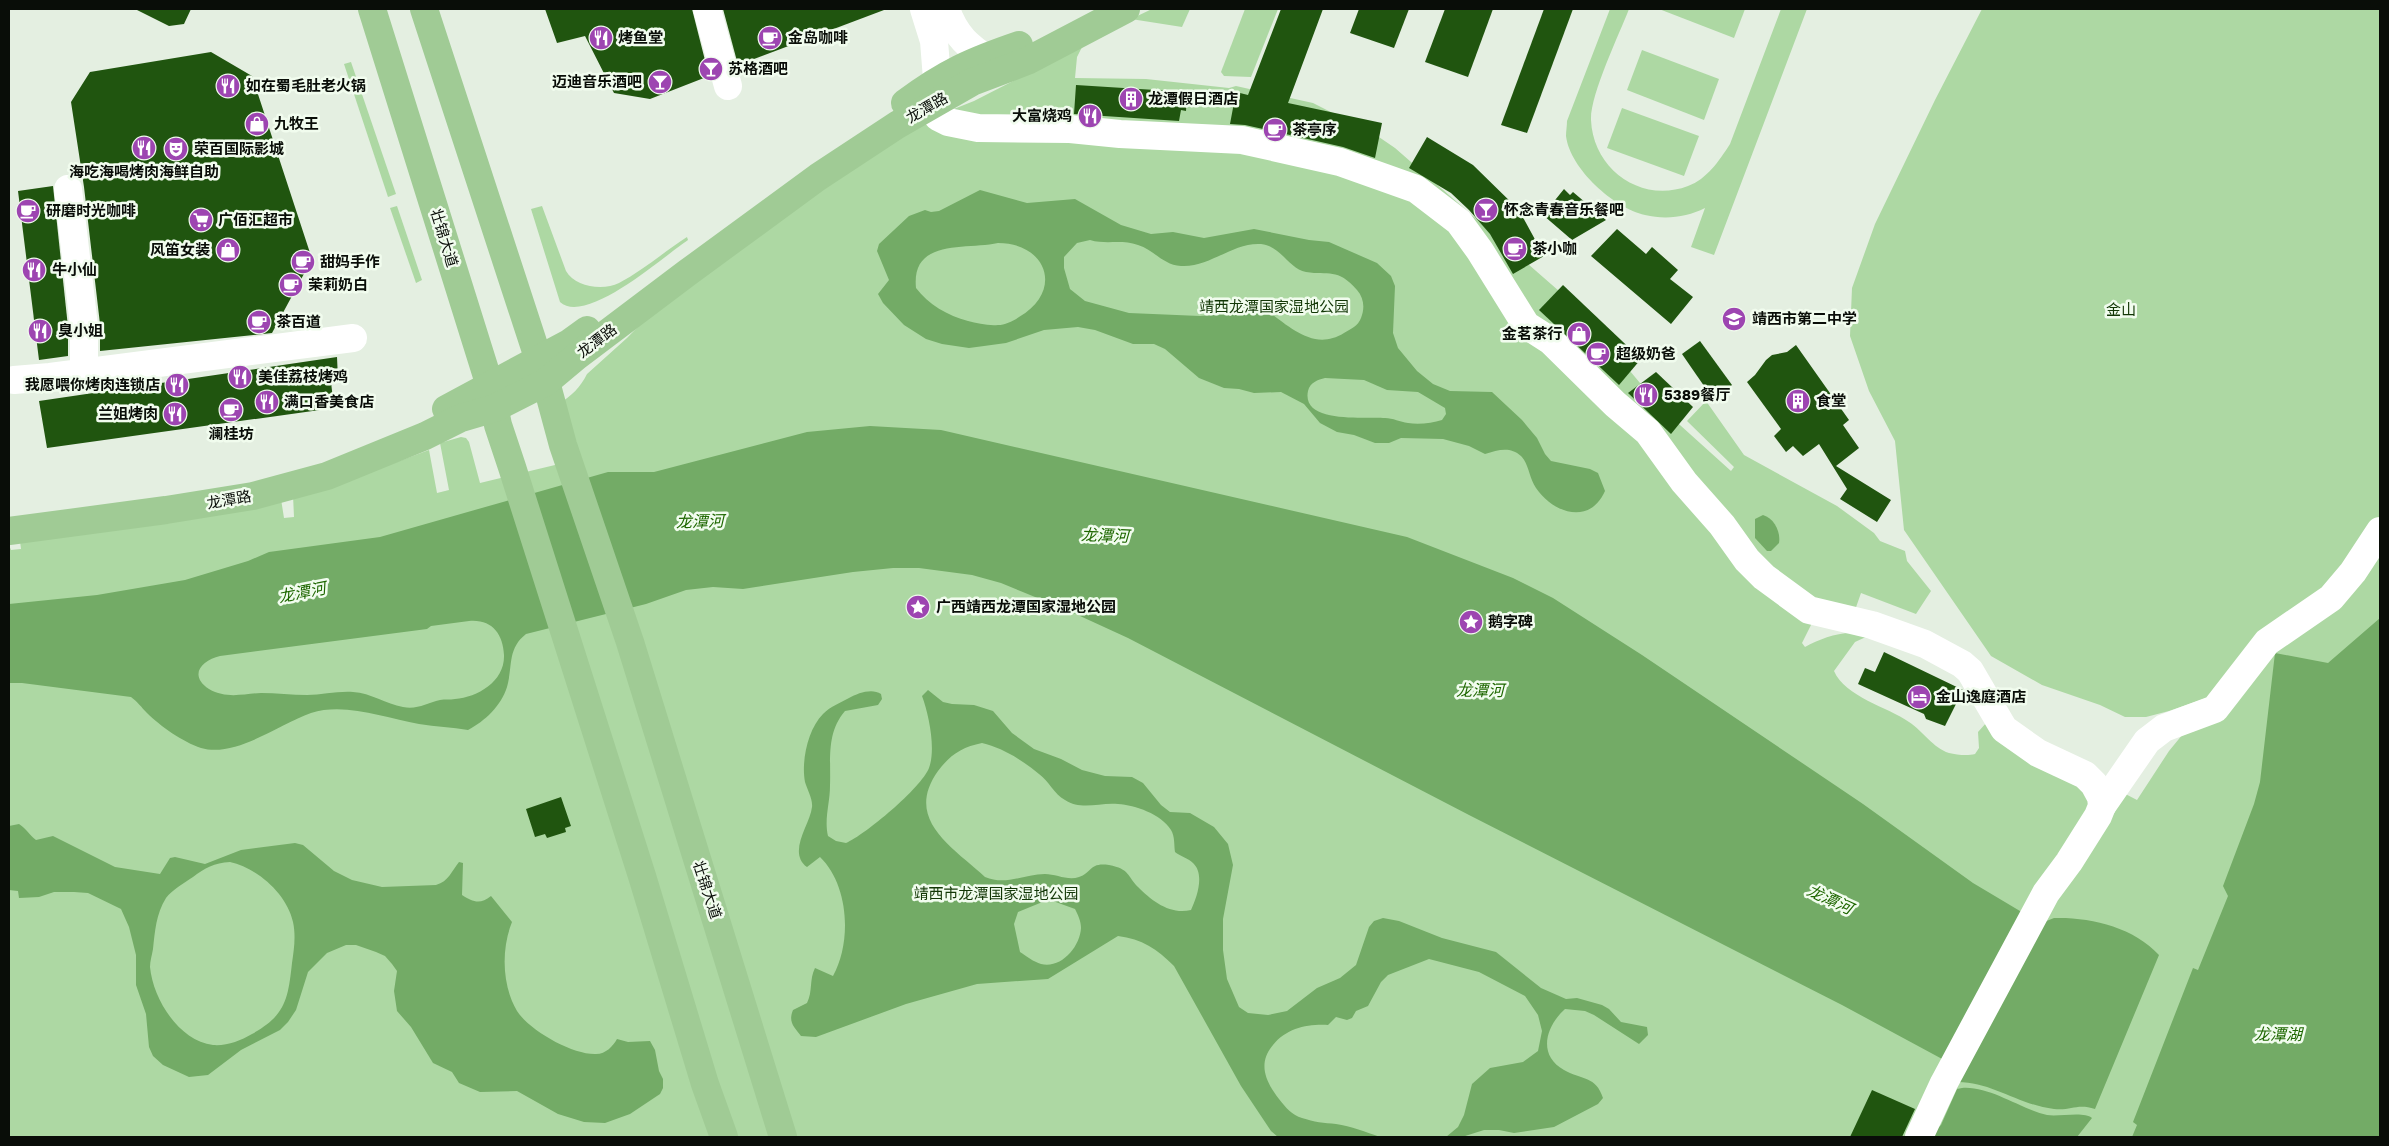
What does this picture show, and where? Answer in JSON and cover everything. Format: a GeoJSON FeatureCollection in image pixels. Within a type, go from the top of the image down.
{"type":"FeatureCollection","features":[{"type":"Feature","properties":{"kind":"main road","name":"壮锦大道"},"geometry":{"type":"LineString","coordinates":[[372,9],[493,397],[512,467],[642,876],[705,1084],[724,1137]]}},
{"type":"Feature","properties":{"kind":"main road"},"geometry":{"type":"LineString","coordinates":[[424,9],[542,370]]}},
{"type":"Feature","properties":{"kind":"main road","name":"龙潭路"},"geometry":{"type":"LineString","coordinates":[[9,531],[166,510],[253,496],[327,476],[424,436],[461,418],[642,307],[818,177],[930,105],[972,82],[1020,45],[1093,9]]}},
{"type":"Feature","properties":{"kind":"main road","name":"龙潭路"},"geometry":{"type":"LineString","coordinates":[[542,370],[574,339],[937,79],[994,64],[1027,61],[1126,9]]}},
{"type":"Feature","properties":{"kind":"main road","name":"壮锦大道"},"geometry":{"type":"LineString","coordinates":[[542,370],[563,445],[630,642],[784,1137]]}},
{"type":"Feature","properties":{"kind":"main road","name":"龙潭路"},"geometry":{"type":"LineString","coordinates":[[9,517],[166,499],[249,486],[321,465],[493,397]]}},
{"type":"Feature","properties":{"kind":"street"},"geometry":{"type":"LineString","coordinates":[[707,9],[728,86]]}},
{"type":"Feature","properties":{"kind":"street"},"geometry":{"type":"LineString","coordinates":[[924,9],[934,41],[937,79],[930,105],[938,117],[948,122],[978,128],[1070,128],[1120,134],[1242,140],[1340,162],[1416,189],[1458,222],[1480,251],[1501,288],[1526,325],[1556,346],[1615,404],[1648,432],[1684,482],[1722,525],[1747,560],[1764,577],[1809,610],[1872,625],[1925,644],[1962,664],[1970,671],[2004,729],[2038,753],[2084,775],[2094,784],[2102,797],[2102,806]]}},
{"type":"Feature","properties":{"kind":"street"},"geometry":{"type":"LineString","coordinates":[[946,9],[958,35],[965,44],[994,64]]}},
{"type":"Feature","properties":{"kind":"street"},"geometry":{"type":"LineString","coordinates":[[68,189],[84,326],[84,373]]}},
{"type":"Feature","properties":{"kind":"street"},"geometry":{"type":"LineString","coordinates":[[14,380],[84,373],[353,338]]}},
{"type":"Feature","properties":{"kind":"street"},"geometry":{"type":"LineString","coordinates":[[1919,1137],[1962,1048],[2046,893],[2069,862],[2098,816],[2102,806],[2147,741],[2164,728],[2215,709],[2261,647],[2330,598],[2353,572],[2380,531]]}},
{"type":"Feature","properties":{"kind":"green space"},"geometry":{"type":"Polygon","coordinates":[[[1152,9],[1190,9],[1182,27],[1131,19],[1152,9]]]}},
{"type":"Feature","properties":{"kind":"green space"},"geometry":{"type":"Polygon","coordinates":[[[1245,9],[1278,9],[1251,77],[1224,76],[1221,72],[1245,9]]]}},
{"type":"Feature","properties":{"kind":"green space"},"geometry":{"type":"Polygon","coordinates":[[[1610,9],[1629,9],[1595,96],[1591,120],[1594,138],[1600,154],[1610,167],[1623,178],[1637,186],[1653,190],[1670,190],[1695,183],[1717,163],[1730,144],[1781,9],[1807,9],[1714,255],[1691,247],[1705,208],[1691,214],[1668,217],[1653,217],[1633,211],[1607,196],[1595,185],[1585,174],[1569,149],[1566,136],[1567,121],[1610,9]]]}},
{"type":"Feature","properties":{"kind":"green space"},"geometry":{"type":"Polygon","coordinates":[[[1659,9],[1745,9],[1734,38],[1659,9]]]}},
{"type":"Feature","properties":{"kind":"green space","name":"广西靖西龙潭国家湿地公园"},"geometry":{"type":"Polygon","coordinates":[[[1982,9],[2380,9],[2380,1137],[9,1137],[9,545],[11,550],[21,549],[20,541],[281,499],[284,518],[294,517],[293,495],[351,479],[429,450],[437,493],[449,490],[440,443],[461,437],[466,438],[469,442],[480,483],[555,465],[559,404],[575,391],[587,374],[627,338],[665,299],[853,149],[974,101],[1083,45],[1077,57],[1075,78],[1146,79],[1229,88],[1236,86],[1313,103],[1376,135],[1395,148],[1575,305],[1660,407],[1731,471],[1734,467],[1687,421],[1706,401],[1744,455],[1837,506],[1874,533],[1880,541],[1905,551],[1907,561],[1931,591],[1916,614],[1861,593],[1854,613],[1817,613],[1802,643],[1805,647],[1828,637],[1844,633],[1868,636],[1855,642],[1834,671],[1847,688],[1909,722],[1943,751],[1962,755],[1975,754],[1979,748],[1978,732],[1987,722],[2137,800],[2169,751],[2215,695],[2146,717],[2125,717],[2100,705],[2042,685],[1991,656],[1904,530],[1895,441],[1869,391],[1850,336],[1852,288],[1875,224],[1935,100],[1982,9]]]}},
{"type":"Feature","properties":{"kind":"green space"},"geometry":{"type":"Polygon","coordinates":[[[1642,50],[1719,79],[1704,120],[1627,90],[1642,50]]]}},
{"type":"Feature","properties":{"kind":"green space"},"geometry":{"type":"Polygon","coordinates":[[[351,62],[396,194],[388,197],[344,64],[351,62]]]}},
{"type":"Feature","properties":{"kind":"green space"},"geometry":{"type":"Polygon","coordinates":[[[1622,108],[1699,136],[1684,176],[1607,148],[1622,108]]]}},
{"type":"Feature","properties":{"kind":"green space"},"geometry":{"type":"Polygon","coordinates":[[[397,206],[422,280],[416,283],[390,208],[397,206]]]}},
{"type":"Feature","properties":{"kind":"green space"},"geometry":{"type":"Polygon","coordinates":[[[542,206],[566,271],[576,281],[590,286],[605,287],[619,283],[687,237],[688,240],[644,273],[606,297],[588,305],[572,307],[560,302],[531,209],[542,206]]]}},
{"type":"Feature","properties":{"kind":"water"},"geometry":{"type":"Polygon","coordinates":[[[980,190],[1027,203],[1075,199],[1121,225],[1151,234],[1173,232],[1204,238],[1254,229],[1329,242],[1377,263],[1391,276],[1395,286],[1393,333],[1398,348],[1417,371],[1433,384],[1450,391],[1492,392],[1522,420],[1537,438],[1551,461],[1590,469],[1598,473],[1605,491],[1598,502],[1590,509],[1572,512],[1562,509],[1552,504],[1536,488],[1524,459],[1513,451],[1499,450],[1485,454],[1469,446],[1443,439],[1401,438],[1389,443],[1375,443],[1354,435],[1337,432],[1320,423],[1304,404],[1281,392],[1254,393],[1224,388],[1199,378],[1165,349],[1154,344],[1133,344],[1095,330],[1078,327],[1044,330],[1006,343],[969,348],[942,344],[926,339],[904,325],[883,303],[878,294],[889,280],[877,251],[879,244],[909,216],[925,210],[931,212],[939,211],[980,190]],[[1090,240],[1077,243],[1064,257],[1064,268],[1070,289],[1085,301],[1129,313],[1200,316],[1213,315],[1249,303],[1257,304],[1287,326],[1309,337],[1320,340],[1332,338],[1354,327],[1360,321],[1362,314],[1363,303],[1361,296],[1344,278],[1333,274],[1300,270],[1274,249],[1261,244],[1241,247],[1191,266],[1181,266],[1169,263],[1144,247],[1132,243],[1090,240]],[[998,243],[943,249],[931,254],[922,261],[917,272],[916,288],[932,304],[946,313],[961,319],[986,325],[1003,324],[1014,320],[1033,306],[1042,294],[1045,282],[1044,270],[1038,260],[1028,251],[1015,245],[998,243]],[[1325,378],[1315,382],[1308,391],[1309,402],[1315,409],[1337,417],[1388,418],[1417,424],[1442,420],[1446,414],[1445,408],[1418,392],[1387,390],[1364,380],[1325,378]]]}},
{"type":"Feature","properties":{"kind":"water","name":"龙潭河"},"geometry":{"type":"Polygon","coordinates":[[[870,426],[941,430],[1407,537],[1513,578],[1553,598],[1642,655],[1863,804],[1973,883],[2025,914],[1944,1060],[1842,1005],[1469,815],[1128,638],[1001,583],[972,575],[919,568],[893,568],[853,572],[743,589],[713,587],[686,590],[646,604],[526,634],[513,652],[507,687],[497,707],[468,730],[419,724],[351,710],[324,710],[299,718],[243,744],[214,750],[201,748],[172,733],[152,718],[131,697],[9,683],[9,604],[97,595],[185,580],[248,561],[269,552],[380,537],[608,472],[654,472],[807,432],[870,426]],[[477,621],[220,656],[213,658],[203,665],[200,669],[199,679],[209,689],[228,695],[261,693],[307,695],[353,692],[366,694],[397,706],[408,708],[440,700],[464,698],[481,691],[495,680],[503,664],[503,647],[499,634],[490,625],[477,621]]]}},
{"type":"Feature","properties":{"kind":"water"},"geometry":{"type":"Polygon","coordinates":[[[1763,515],[1773,522],[1779,534],[1779,543],[1771,551],[1767,551],[1755,538],[1755,519],[1763,515]]]}},
{"type":"Feature","properties":{"kind":"water","name":"龙潭湖"},"geometry":{"type":"Polygon","coordinates":[[[2380,618],[2380,1137],[2132,1137],[2137,1125],[2133,1122],[2193,968],[2198,970],[2228,896],[2223,886],[2254,804],[2260,782],[2275,653],[2328,663],[2380,618]]]}},
{"type":"Feature","properties":{"kind":"water"},"geometry":{"type":"Polygon","coordinates":[[[928,690],[943,702],[974,705],[993,711],[1012,733],[1034,749],[1061,759],[1082,770],[1105,776],[1132,777],[1143,783],[1161,805],[1170,812],[1190,813],[1214,827],[1228,844],[1233,865],[1223,919],[1223,950],[1227,979],[1239,1007],[1248,1013],[1268,1015],[1287,1011],[1317,988],[1340,978],[1356,965],[1369,927],[1374,921],[1383,918],[1399,921],[1442,938],[1496,952],[1541,988],[1566,999],[1577,998],[1602,1005],[1609,1009],[1621,1022],[1647,1027],[1648,1035],[1639,1044],[1594,1015],[1585,1011],[1565,1009],[1558,1016],[1549,1032],[1547,1049],[1550,1057],[1564,1070],[1592,1082],[1603,1098],[1598,1104],[1554,1127],[1514,1133],[1484,1130],[1462,1137],[1446,1137],[1458,1127],[1464,1115],[1472,1084],[1490,1068],[1523,1062],[1538,1051],[1542,1031],[1538,1015],[1525,996],[1479,972],[1429,959],[1388,975],[1381,982],[1368,1006],[1356,1011],[1352,1018],[1347,1020],[1336,1017],[1328,1025],[1305,1026],[1291,1031],[1273,1045],[1265,1059],[1265,1073],[1270,1086],[1292,1113],[1298,1117],[1347,1126],[1380,1137],[1278,1137],[1271,1131],[1241,1086],[1174,966],[1149,946],[1127,937],[1118,936],[1048,979],[977,984],[906,1004],[816,1037],[801,1036],[791,1021],[793,1010],[807,1003],[815,968],[833,976],[843,947],[845,931],[842,898],[830,869],[820,857],[807,867],[801,861],[799,854],[801,838],[812,807],[812,801],[805,782],[804,765],[807,746],[813,728],[823,714],[853,696],[869,691],[881,694],[882,699],[878,705],[845,711],[839,719],[832,738],[827,830],[828,836],[836,841],[846,843],[866,831],[892,810],[924,777],[929,768],[932,742],[922,696],[928,690]],[[982,743],[962,749],[943,765],[929,788],[926,804],[929,818],[947,844],[985,877],[1008,880],[1045,874],[1075,878],[1083,875],[1094,866],[1103,864],[1125,871],[1143,892],[1162,906],[1183,911],[1191,910],[1199,886],[1199,873],[1193,863],[1175,852],[1172,832],[1161,819],[1140,808],[1125,805],[1084,806],[1071,803],[1061,797],[1043,777],[1026,764],[1005,751],[982,743]],[[1053,901],[1040,903],[1018,912],[1014,924],[1020,952],[1041,964],[1048,965],[1062,960],[1068,955],[1077,942],[1081,928],[1075,909],[1053,901]]]}},
{"type":"Feature","properties":{"kind":"water"},"geometry":{"type":"Polygon","coordinates":[[[19,824],[36,840],[53,836],[115,867],[160,874],[170,858],[175,857],[205,864],[241,850],[295,843],[303,845],[334,871],[352,880],[382,887],[436,885],[447,879],[459,862],[463,863],[462,895],[476,902],[483,901],[491,896],[512,922],[506,944],[506,979],[512,1001],[523,1019],[542,1034],[564,1046],[587,1053],[603,1053],[617,1039],[628,1042],[650,1041],[655,1050],[659,1071],[663,1079],[663,1088],[660,1094],[630,1114],[605,1123],[584,1122],[558,1114],[517,1091],[480,1092],[459,1083],[452,1072],[433,1063],[411,1027],[397,1011],[394,991],[397,971],[392,964],[385,956],[356,945],[346,945],[327,953],[308,972],[296,1010],[280,1030],[241,1050],[208,1075],[189,1077],[163,1065],[153,1056],[149,1047],[146,1014],[136,985],[136,955],[129,927],[121,909],[88,893],[54,892],[39,897],[19,898],[18,891],[9,890],[9,826],[19,824]],[[230,862],[210,866],[175,889],[163,904],[155,929],[150,967],[156,992],[162,1005],[179,1027],[189,1036],[213,1045],[228,1044],[243,1039],[272,1020],[279,1013],[287,996],[291,976],[295,937],[290,912],[278,892],[260,876],[240,865],[230,862]]]}},
{"type":"Feature","properties":{"kind":"water"},"geometry":{"type":"Polygon","coordinates":[[[2054,918],[2082,919],[2111,926],[2137,937],[2159,955],[2095,1109],[2089,1107],[2054,1109],[2041,1107],[1994,1089],[1958,1082],[2044,922],[2054,918]]]}},
{"type":"Feature","properties":{"kind":"water"},"geometry":{"type":"Polygon","coordinates":[[[1957,1089],[1983,1090],[2047,1115],[2083,1115],[2092,1118],[2077,1137],[1928,1137],[1941,1125],[1957,1089]]]}},
{"type":"Feature","properties":{"kind":"building"},"geometry":{"type":"Polygon","coordinates":[[[135,9],[191,9],[184,24],[169,26],[135,9]]]}},
{"type":"Feature","properties":{"kind":"building"},"geometry":{"type":"Polygon","coordinates":[[[545,9],[692,9],[709,76],[650,99],[614,93],[585,36],[557,43],[545,9]]]}},
{"type":"Feature","properties":{"kind":"building"},"geometry":{"type":"Polygon","coordinates":[[[723,9],[884,9],[884,10],[738,65],[723,9]]]}},
{"type":"Feature","properties":{"kind":"building"},"geometry":{"type":"Polygon","coordinates":[[[1281,9],[1323,9],[1288,103],[1382,123],[1375,158],[1343,147],[1245,125],[1230,124],[1236,92],[1248,95],[1281,9]]]}},
{"type":"Feature","properties":{"kind":"building"},"geometry":{"type":"Polygon","coordinates":[[[1359,9],[1409,9],[1394,48],[1350,33],[1359,9]]]}},
{"type":"Feature","properties":{"kind":"building"},"geometry":{"type":"Polygon","coordinates":[[[1445,9],[1493,9],[1468,77],[1425,62],[1445,9]]]}},
{"type":"Feature","properties":{"kind":"building"},"geometry":{"type":"Polygon","coordinates":[[[1544,9],[1573,9],[1527,133],[1501,125],[1544,9]]]}},
{"type":"Feature","properties":{"kind":"building"},"geometry":{"type":"Polygon","coordinates":[[[211,52],[252,76],[312,259],[272,333],[100,351],[100,324],[84,187],[71,102],[90,72],[211,52]]]}},
{"type":"Feature","properties":{"kind":"building","name":"龙潭假日酒店"},"geometry":{"type":"Polygon","coordinates":[[[1076,85],[1187,92],[1186,111],[1181,110],[1179,121],[1074,114],[1076,85]]]}},
{"type":"Feature","properties":{"kind":"building"},"geometry":{"type":"Polygon","coordinates":[[[1427,137],[1473,165],[1519,210],[1544,256],[1513,274],[1490,234],[1469,210],[1451,193],[1409,168],[1427,137]]]}},
{"type":"Feature","properties":{"kind":"building"},"geometry":{"type":"Polygon","coordinates":[[[53,186],[68,327],[68,356],[39,360],[18,191],[53,186]]]}},
{"type":"Feature","properties":{"kind":"building"},"geometry":{"type":"Polygon","coordinates":[[[1564,189],[1570,195],[1573,192],[1606,220],[1572,240],[1543,215],[1564,189]]]}},
{"type":"Feature","properties":{"kind":"building"},"geometry":{"type":"Polygon","coordinates":[[[1617,229],[1646,254],[1652,247],[1678,270],[1670,279],[1693,297],[1671,324],[1591,256],[1617,229]]]}},
{"type":"Feature","properties":{"kind":"building"},"geometry":{"type":"Polygon","coordinates":[[[1563,285],[1641,359],[1619,385],[1539,310],[1563,285]]]}},
{"type":"Feature","properties":{"kind":"building"},"geometry":{"type":"Polygon","coordinates":[[[1700,341],[1732,385],[1713,399],[1682,354],[1700,341]]]}},
{"type":"Feature","properties":{"kind":"building","name":"食堂"},"geometry":{"type":"Polygon","coordinates":[[[1796,345],[1849,420],[1843,425],[1859,448],[1836,466],[1891,500],[1877,522],[1840,499],[1847,489],[1819,444],[1803,456],[1793,446],[1786,452],[1774,436],[1781,429],[1747,382],[1772,355],[1787,352],[1796,345]]]}},
{"type":"Feature","properties":{"kind":"building"},"geometry":{"type":"Polygon","coordinates":[[[337,357],[338,379],[331,382],[334,408],[47,448],[39,401],[337,357]]]}},
{"type":"Feature","properties":{"kind":"building"},"geometry":{"type":"Polygon","coordinates":[[[1656,372],[1693,407],[1671,434],[1628,393],[1656,372]]]}},
{"type":"Feature","properties":{"kind":"building"},"geometry":{"type":"Polygon","coordinates":[[[1884,652],[1963,690],[1945,726],[1926,719],[1924,714],[1858,684],[1865,668],[1875,672],[1884,652]]]}},
{"type":"Feature","properties":{"kind":"building"},"geometry":{"type":"Polygon","coordinates":[[[561,797],[571,826],[565,828],[566,832],[547,838],[545,834],[535,837],[526,809],[561,797]]]}},
{"type":"Feature","properties":{"kind":"building"},"geometry":{"type":"Polygon","coordinates":[[[1872,1090],[1915,1109],[1902,1137],[1850,1137],[1872,1090]]]}},
{"type":"Feature","properties":{"kind":"place","name":"烤鱼堂"},"geometry":{"type":"Point","coordinates":[601,38]}},
{"type":"Feature","properties":{"kind":"place","name":"金岛咖啡"},"geometry":{"type":"Point","coordinates":[770,38]}},
{"type":"Feature","properties":{"kind":"place","name":"苏格酒吧"},"geometry":{"type":"Point","coordinates":[711,69]}},
{"type":"Feature","properties":{"kind":"place","name":"迈迪音乐酒吧"},"geometry":{"type":"Point","coordinates":[660,82]}},
{"type":"Feature","properties":{"kind":"place","name":"如在蜀毛肚老火锅"},"geometry":{"type":"Point","coordinates":[228,86]}},
{"type":"Feature","properties":{"kind":"place","name":"龙潭假日酒店"},"geometry":{"type":"Point","coordinates":[1131,99]}},
{"type":"Feature","properties":{"kind":"place","name":"大富烧鸡"},"geometry":{"type":"Point","coordinates":[1090,116]}},
{"type":"Feature","properties":{"kind":"place","name":"九牧王"},"geometry":{"type":"Point","coordinates":[257,124]}},
{"type":"Feature","properties":{"kind":"place","name":"茶亭序"},"geometry":{"type":"Point","coordinates":[1275,130]}},
{"type":"Feature","properties":{"kind":"place","name":"海吃海喝烤肉海鲜自助"},"geometry":{"type":"Point","coordinates":[144,148]}},
{"type":"Feature","properties":{"kind":"place","name":"荣百国际影城"},"geometry":{"type":"Point","coordinates":[176,149]}},
{"type":"Feature","properties":{"kind":"place","name":"怀念青春音乐餐吧"},"geometry":{"type":"Point","coordinates":[1486,210]}},
{"type":"Feature","properties":{"kind":"place","name":"研磨时光咖啡"},"geometry":{"type":"Point","coordinates":[28,211]}},
{"type":"Feature","properties":{"kind":"place","name":"广佰汇超市"},"geometry":{"type":"Point","coordinates":[201,220]}},
{"type":"Feature","properties":{"kind":"place","name":"茶小咖"},"geometry":{"type":"Point","coordinates":[1515,249]}},
{"type":"Feature","properties":{"kind":"place","name":"风笛女装"},"geometry":{"type":"Point","coordinates":[228,250]}},
{"type":"Feature","properties":{"kind":"place","name":"甜妈手作"},"geometry":{"type":"Point","coordinates":[303,262]}},
{"type":"Feature","properties":{"kind":"place","name":"牛小仙"},"geometry":{"type":"Point","coordinates":[34,270]}},
{"type":"Feature","properties":{"kind":"place","name":"茉莉奶白"},"geometry":{"type":"Point","coordinates":[291,285]}},
{"type":"Feature","properties":{"kind":"place","name":"靖西市第二中学"},"geometry":{"type":"Point","coordinates":[1734,319]}},
{"type":"Feature","properties":{"kind":"place","name":"茶百道"},"geometry":{"type":"Point","coordinates":[259,322]}},
{"type":"Feature","properties":{"kind":"place","name":"臭小姐"},"geometry":{"type":"Point","coordinates":[40,331]}},
{"type":"Feature","properties":{"kind":"place","name":"金茗茶行"},"geometry":{"type":"Point","coordinates":[1579,334]}},
{"type":"Feature","properties":{"kind":"place","name":"超级奶爸"},"geometry":{"type":"Point","coordinates":[1598,354]}},
{"type":"Feature","properties":{"kind":"place","name":"美佳荔枝烤鸡"},"geometry":{"type":"Point","coordinates":[240,377]}},
{"type":"Feature","properties":{"kind":"place","name":"我愿喂你烤肉连锁店"},"geometry":{"type":"Point","coordinates":[177,385]}},
{"type":"Feature","properties":{"kind":"place","name":"5389餐厅"},"geometry":{"type":"Point","coordinates":[1646,395]}},
{"type":"Feature","properties":{"kind":"place","name":"食堂"},"geometry":{"type":"Point","coordinates":[1798,401]}},
{"type":"Feature","properties":{"kind":"place","name":"满口香美食店"},"geometry":{"type":"Point","coordinates":[267,402]}},
{"type":"Feature","properties":{"kind":"place","name":"澜桂坊"},"geometry":{"type":"Point","coordinates":[231,410]}},
{"type":"Feature","properties":{"kind":"place","name":"兰姐烤肉"},"geometry":{"type":"Point","coordinates":[175,414]}},
{"type":"Feature","properties":{"kind":"place","name":"广西靖西龙潭国家湿地公园"},"geometry":{"type":"Point","coordinates":[918,607]}},
{"type":"Feature","properties":{"kind":"place","name":"鹅字碑"},"geometry":{"type":"Point","coordinates":[1471,622]}},
{"type":"Feature","properties":{"kind":"place","name":"金山逸庭酒店"},"geometry":{"type":"Point","coordinates":[1919,697]}},
{"type":"Feature","properties":{"kind":"park label","name":"靖西龙潭国家湿地公园"},"geometry":{"type":"Point","coordinates":[1274,307]}},
{"type":"Feature","properties":{"kind":"park label","name":"金山"},"geometry":{"type":"Point","coordinates":[2121,310]}},
{"type":"Feature","properties":{"kind":"park label","name":"靖西市龙潭国家湿地公园"},"geometry":{"type":"Point","coordinates":[996,894]}}]}
